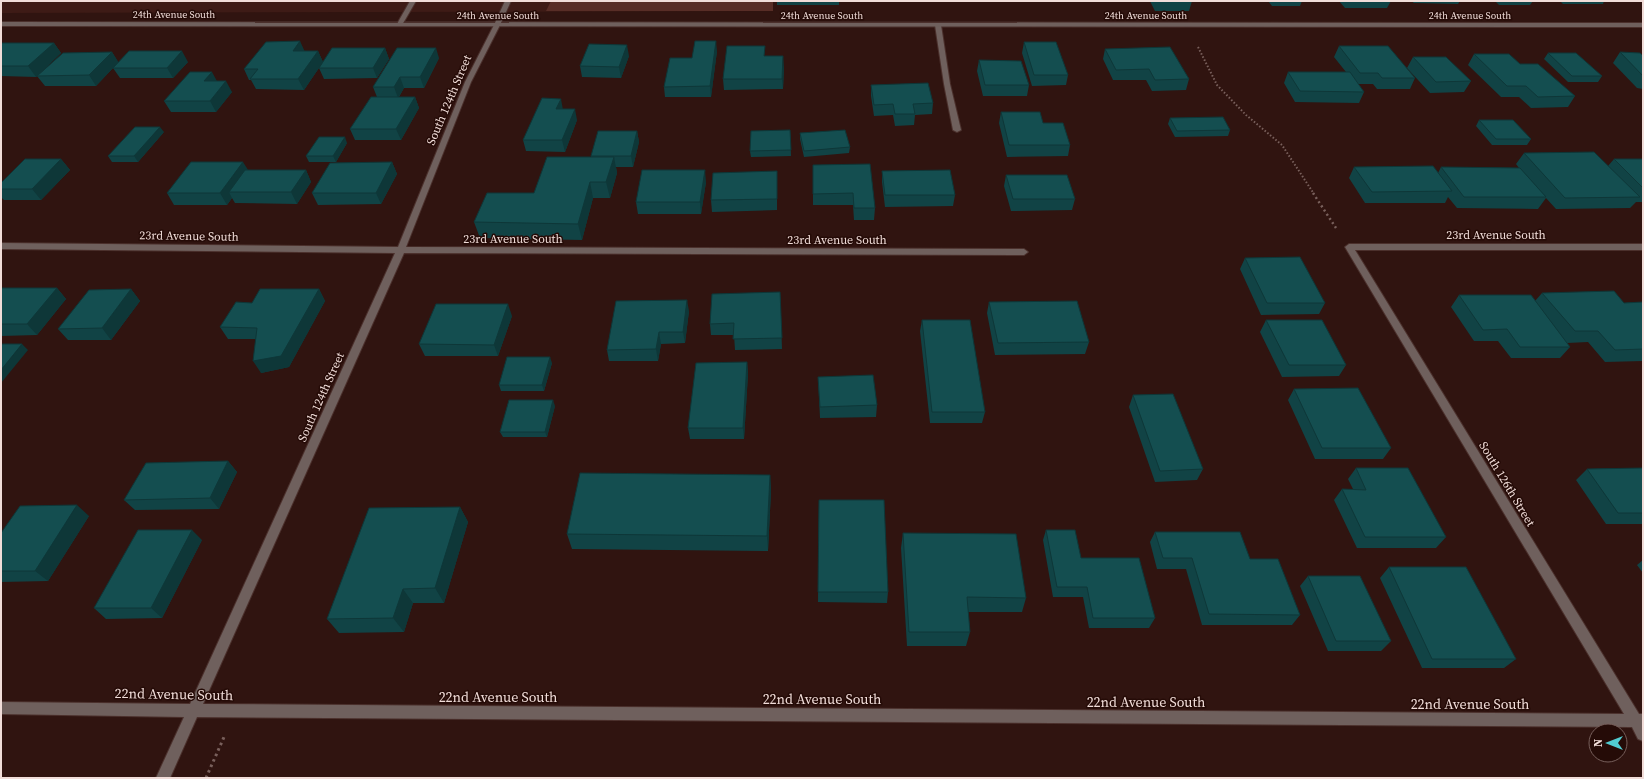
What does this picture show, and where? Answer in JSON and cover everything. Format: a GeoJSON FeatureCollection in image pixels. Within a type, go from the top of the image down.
{"type":"FeatureCollection","features":[{"type":"Feature","properties":{"kind":"street"},"geometry":{"type":"LineString","coordinates":[[400,24],[412,1]]}},
{"type":"Feature","properties":{"kind":"street","name":"South 124th Street"},"geometry":{"type":"LineString","coordinates":[[163,778],[401,250],[468,82],[508,1]]}},
{"type":"Feature","properties":{"kind":"street","name":"24th Avenue South"},"geometry":{"type":"LineString","coordinates":[[1,24],[1643,25]]}},
{"type":"Feature","properties":{"kind":"street"},"geometry":{"type":"LineString","coordinates":[[938,25],[946,84],[957,130]]}},
{"type":"Feature","properties":{"kind":"street","name":"23rd Avenue South"},"geometry":{"type":"LineString","coordinates":[[1,246],[401,250],[1024,252]]}},
{"type":"Feature","properties":{"kind":"street","name":"23rd Avenue South"},"geometry":{"type":"LineString","coordinates":[[1349,247],[1643,247]]}},
{"type":"Feature","properties":{"kind":"street","name":"South 126th Street"},"geometry":{"type":"LineString","coordinates":[[1349,247],[1639,721],[1643,734]]}},
{"type":"Feature","properties":{"kind":"street","name":"22nd Avenue South"},"geometry":{"type":"LineString","coordinates":[[1,708],[194,711],[1639,721]]}},
{"type":"Feature","properties":{"kind":"path"},"geometry":{"type":"LineString","coordinates":[[1186,25],[1217,85],[1246,115],[1282,145],[1349,247]]}},
{"type":"Feature","properties":{"kind":"path"},"geometry":{"type":"LineString","coordinates":[[206,778],[235,711]]}},
{"type":"Feature","properties":{"kind":"shaded area"},"geometry":{"type":"Polygon","coordinates":[[[1,1],[773,1],[773,11],[1,13],[1,1]]]}},
{"type":"Feature","properties":{"kind":"shaded area"},"geometry":{"type":"Polygon","coordinates":[[[551,1],[773,1],[773,11],[546,11],[551,1]]]}},
{"type":"Feature","properties":{"kind":"building"},"geometry":{"type":"Polygon","coordinates":[[[300,41],[293,51],[318,51],[298,79],[250,79],[258,69],[244,69],[266,42],[300,41]]]}},
{"type":"Feature","properties":{"kind":"building"},"geometry":{"type":"Polygon","coordinates":[[[695,41],[716,41],[710,86],[664,87],[670,58],[692,58],[695,41]]]}},
{"type":"Feature","properties":{"kind":"building"},"geometry":{"type":"Polygon","coordinates":[[[1024,42],[1056,42],[1068,75],[1034,75],[1024,42]]]}},
{"type":"Feature","properties":{"kind":"building"},"geometry":{"type":"Polygon","coordinates":[[[1,43],[54,43],[28,66],[1,66],[1,43]]]}},
{"type":"Feature","properties":{"kind":"building"},"geometry":{"type":"Polygon","coordinates":[[[589,44],[627,45],[619,67],[580,66],[589,44]]]}},
{"type":"Feature","properties":{"kind":"building"},"geometry":{"type":"Polygon","coordinates":[[[727,46],[765,46],[764,56],[783,56],[782,79],[723,79],[727,46]]]}},
{"type":"Feature","properties":{"kind":"building"},"geometry":{"type":"Polygon","coordinates":[[[1339,46],[1388,46],[1415,78],[1382,78],[1378,73],[1360,73],[1339,46]]]}},
{"type":"Feature","properties":{"kind":"building"},"geometry":{"type":"Polygon","coordinates":[[[1170,47],[1189,79],[1155,80],[1149,69],[1116,70],[1105,49],[1170,47]]]}},
{"type":"Feature","properties":{"kind":"building"},"geometry":{"type":"Polygon","coordinates":[[[332,48],[385,48],[373,68],[319,68],[332,48]]]}},
{"type":"Feature","properties":{"kind":"building"},"geometry":{"type":"Polygon","coordinates":[[[397,48],[436,48],[420,77],[400,77],[394,87],[373,87],[397,48]]]}},
{"type":"Feature","properties":{"kind":"building"},"geometry":{"type":"Polygon","coordinates":[[[129,51],[182,51],[167,68],[113,68],[129,51]]]}},
{"type":"Feature","properties":{"kind":"building"},"geometry":{"type":"Polygon","coordinates":[[[112,52],[89,75],[37,76],[63,53],[112,52]]]}},
{"type":"Feature","properties":{"kind":"building"},"geometry":{"type":"Polygon","coordinates":[[[1620,52],[1640,53],[1643,56],[1643,76],[1620,52]]]}},
{"type":"Feature","properties":{"kind":"building"},"geometry":{"type":"Polygon","coordinates":[[[1548,53],[1576,53],[1602,76],[1572,76],[1548,53]]]}},
{"type":"Feature","properties":{"kind":"building"},"geometry":{"type":"Polygon","coordinates":[[[1474,54],[1509,54],[1520,64],[1538,64],[1575,96],[1538,97],[1526,86],[1507,86],[1474,54]]]}},
{"type":"Feature","properties":{"kind":"building"},"geometry":{"type":"Polygon","coordinates":[[[1413,57],[1446,57],[1471,81],[1436,82],[1413,57]]]}},
{"type":"Feature","properties":{"kind":"building"},"geometry":{"type":"Polygon","coordinates":[[[979,60],[1021,61],[1029,85],[985,85],[979,60]]]}},
{"type":"Feature","properties":{"kind":"building"},"geometry":{"type":"Polygon","coordinates":[[[190,72],[212,72],[204,81],[226,81],[210,101],[164,101],[190,72]]]}},
{"type":"Feature","properties":{"kind":"building"},"geometry":{"type":"Polygon","coordinates":[[[1288,72],[1350,72],[1364,92],[1300,91],[1288,72]]]}},
{"type":"Feature","properties":{"kind":"building"},"geometry":{"type":"Polygon","coordinates":[[[928,83],[933,103],[913,104],[915,114],[895,114],[893,104],[874,105],[871,85],[928,83]]]}},
{"type":"Feature","properties":{"kind":"building"},"geometry":{"type":"Polygon","coordinates":[[[371,97],[415,97],[396,129],[350,129],[371,97]]]}},
{"type":"Feature","properties":{"kind":"building"},"geometry":{"type":"Polygon","coordinates":[[[542,98],[561,99],[556,109],[575,109],[562,140],[523,140],[542,98]]]}},
{"type":"Feature","properties":{"kind":"building"},"geometry":{"type":"Polygon","coordinates":[[[1001,112],[1040,112],[1043,123],[1063,123],[1070,145],[1009,145],[1001,112]]]}},
{"type":"Feature","properties":{"kind":"building"},"geometry":{"type":"Polygon","coordinates":[[[1223,117],[1230,130],[1177,131],[1170,118],[1223,117]]]}},
{"type":"Feature","properties":{"kind":"building"},"geometry":{"type":"Polygon","coordinates":[[[1479,120],[1513,120],[1531,139],[1496,139],[1479,120]]]}},
{"type":"Feature","properties":{"kind":"building"},"geometry":{"type":"Polygon","coordinates":[[[135,127],[160,127],[134,156],[108,156],[135,127]]]}},
{"type":"Feature","properties":{"kind":"building"},"geometry":{"type":"Polygon","coordinates":[[[790,130],[791,150],[750,151],[751,131],[790,130]]]}},
{"type":"Feature","properties":{"kind":"building"},"geometry":{"type":"Polygon","coordinates":[[[845,130],[850,147],[804,151],[800,133],[845,130]]]}},
{"type":"Feature","properties":{"kind":"building"},"geometry":{"type":"Polygon","coordinates":[[[598,131],[637,131],[631,156],[591,156],[598,131]]]}},
{"type":"Feature","properties":{"kind":"building"},"geometry":{"type":"Polygon","coordinates":[[[319,137],[345,137],[333,156],[306,156],[319,137]]]}},
{"type":"Feature","properties":{"kind":"building"},"geometry":{"type":"Polygon","coordinates":[[[1594,152],[1640,197],[1565,198],[1524,153],[1594,152]]]}},
{"type":"Feature","properties":{"kind":"building"},"geometry":{"type":"Polygon","coordinates":[[[547,157],[614,157],[606,182],[590,182],[578,224],[474,222],[487,193],[534,193],[547,157]]]}},
{"type":"Feature","properties":{"kind":"building"},"geometry":{"type":"Polygon","coordinates":[[[25,159],[61,159],[32,189],[1,189],[1,183],[25,159]]]}},
{"type":"Feature","properties":{"kind":"building"},"geometry":{"type":"Polygon","coordinates":[[[1614,159],[1643,159],[1643,188],[1614,159]]]}},
{"type":"Feature","properties":{"kind":"building"},"geometry":{"type":"Polygon","coordinates":[[[191,162],[243,162],[220,193],[167,193],[191,162]]]}},
{"type":"Feature","properties":{"kind":"building"},"geometry":{"type":"Polygon","coordinates":[[[392,162],[376,193],[312,193],[330,163],[392,162]]]}},
{"type":"Feature","properties":{"kind":"building"},"geometry":{"type":"Polygon","coordinates":[[[870,164],[875,208],[854,208],[853,193],[813,194],[813,165],[870,164]]]}},
{"type":"Feature","properties":{"kind":"building"},"geometry":{"type":"Polygon","coordinates":[[[1433,166],[1452,191],[1372,192],[1354,167],[1433,166]]]}},
{"type":"Feature","properties":{"kind":"building"},"geometry":{"type":"Polygon","coordinates":[[[1441,167],[1520,168],[1546,197],[1464,197],[1441,167]]]}},
{"type":"Feature","properties":{"kind":"building"},"geometry":{"type":"Polygon","coordinates":[[[245,170],[306,170],[291,192],[229,192],[245,170]]]}},
{"type":"Feature","properties":{"kind":"building"},"geometry":{"type":"Polygon","coordinates":[[[642,170],[705,170],[700,202],[636,202],[642,170]]]}},
{"type":"Feature","properties":{"kind":"building"},"geometry":{"type":"Polygon","coordinates":[[[950,170],[955,195],[885,195],[882,171],[950,170]]]}},
{"type":"Feature","properties":{"kind":"building"},"geometry":{"type":"Polygon","coordinates":[[[777,171],[777,199],[711,200],[713,173],[777,171]]]}},
{"type":"Feature","properties":{"kind":"building"},"geometry":{"type":"Polygon","coordinates":[[[1006,175],[1067,175],[1075,199],[1013,199],[1006,175]]]}},
{"type":"Feature","properties":{"kind":"building"},"geometry":{"type":"Polygon","coordinates":[[[1300,257],[1325,303],[1267,303],[1245,258],[1300,257]]]}},
{"type":"Feature","properties":{"kind":"building"},"geometry":{"type":"Polygon","coordinates":[[[1,288],[57,288],[27,324],[1,324],[1,288]]]}},
{"type":"Feature","properties":{"kind":"building"},"geometry":{"type":"Polygon","coordinates":[[[131,289],[102,328],[58,329],[89,290],[131,289]]]}},
{"type":"Feature","properties":{"kind":"building"},"geometry":{"type":"Polygon","coordinates":[[[260,289],[319,289],[281,356],[253,361],[257,328],[220,327],[236,302],[252,303],[260,289]]]}},
{"type":"Feature","properties":{"kind":"building"},"geometry":{"type":"Polygon","coordinates":[[[1614,291],[1624,303],[1643,302],[1643,349],[1615,350],[1598,331],[1575,331],[1542,293],[1614,291]]]}},
{"type":"Feature","properties":{"kind":"building"},"geometry":{"type":"Polygon","coordinates":[[[780,292],[782,338],[733,339],[734,323],[710,324],[712,294],[780,292]]]}},
{"type":"Feature","properties":{"kind":"building"},"geometry":{"type":"Polygon","coordinates":[[[1459,295],[1531,295],[1570,347],[1520,347],[1507,329],[1483,330],[1459,295]]]}},
{"type":"Feature","properties":{"kind":"building"},"geometry":{"type":"Polygon","coordinates":[[[687,300],[683,332],[659,332],[656,349],[607,350],[616,301],[687,300]]]}},
{"type":"Feature","properties":{"kind":"building"},"geometry":{"type":"Polygon","coordinates":[[[1077,301],[1089,342],[998,343],[989,302],[1077,301]]]}},
{"type":"Feature","properties":{"kind":"building"},"geometry":{"type":"Polygon","coordinates":[[[436,304],[508,304],[494,345],[419,344],[436,304]]]}},
{"type":"Feature","properties":{"kind":"building"},"geometry":{"type":"Polygon","coordinates":[[[922,320],[970,320],[985,412],[932,412],[922,320]]]}},
{"type":"Feature","properties":{"kind":"building"},"geometry":{"type":"Polygon","coordinates":[[[1266,320],[1322,320],[1346,365],[1289,365],[1266,320]]]}},
{"type":"Feature","properties":{"kind":"building"},"geometry":{"type":"Polygon","coordinates":[[[1,344],[22,344],[1,370],[1,344]]]}},
{"type":"Feature","properties":{"kind":"building"},"geometry":{"type":"Polygon","coordinates":[[[507,357],[550,357],[542,385],[499,385],[507,357]]]}},
{"type":"Feature","properties":{"kind":"building"},"geometry":{"type":"Polygon","coordinates":[[[747,362],[743,428],[688,428],[696,363],[747,362]]]}},
{"type":"Feature","properties":{"kind":"building"},"geometry":{"type":"Polygon","coordinates":[[[873,375],[877,405],[820,407],[818,377],[873,375]]]}},
{"type":"Feature","properties":{"kind":"building"},"geometry":{"type":"Polygon","coordinates":[[[1358,388],[1391,448],[1322,448],[1294,389],[1358,388]]]}},
{"type":"Feature","properties":{"kind":"building"},"geometry":{"type":"Polygon","coordinates":[[[1173,394],[1203,469],[1160,471],[1133,395],[1173,394]]]}},
{"type":"Feature","properties":{"kind":"building"},"geometry":{"type":"Polygon","coordinates":[[[509,400],[553,400],[545,432],[500,432],[509,400]]]}},
{"type":"Feature","properties":{"kind":"building"},"geometry":{"type":"Polygon","coordinates":[[[228,461],[210,498],[124,500],[146,463],[228,461]]]}},
{"type":"Feature","properties":{"kind":"building"},"geometry":{"type":"Polygon","coordinates":[[[1356,468],[1408,468],[1446,537],[1365,537],[1342,489],[1366,490],[1356,468]]]}},
{"type":"Feature","properties":{"kind":"building"},"geometry":{"type":"Polygon","coordinates":[[[1643,468],[1643,513],[1618,513],[1587,469],[1643,468]]]}},
{"type":"Feature","properties":{"kind":"building"},"geometry":{"type":"Polygon","coordinates":[[[580,473],[770,475],[767,536],[567,534],[580,473]]]}},
{"type":"Feature","properties":{"kind":"building"},"geometry":{"type":"Polygon","coordinates":[[[819,500],[884,500],[888,592],[818,592],[819,500]]]}},
{"type":"Feature","properties":{"kind":"building"},"geometry":{"type":"Polygon","coordinates":[[[77,505],[35,571],[1,571],[1,533],[20,506],[77,505]]]}},
{"type":"Feature","properties":{"kind":"building"},"geometry":{"type":"Polygon","coordinates":[[[460,507],[435,588],[403,589],[393,618],[327,619],[369,508],[460,507]]]}},
{"type":"Feature","properties":{"kind":"building"},"geometry":{"type":"Polygon","coordinates":[[[138,530],[192,530],[151,608],[94,608],[138,530]]]}},
{"type":"Feature","properties":{"kind":"building"},"geometry":{"type":"Polygon","coordinates":[[[1046,530],[1075,530],[1081,558],[1139,558],[1155,618],[1093,618],[1087,587],[1057,587],[1046,530]]]}},
{"type":"Feature","properties":{"kind":"building"},"geometry":{"type":"Polygon","coordinates":[[[1155,532],[1240,532],[1250,559],[1278,559],[1300,615],[1209,614],[1192,558],[1163,558],[1155,532]]]}},
{"type":"Feature","properties":{"kind":"building"},"geometry":{"type":"Polygon","coordinates":[[[903,533],[1016,534],[1026,598],[967,597],[970,632],[909,632],[903,533]]]}},
{"type":"Feature","properties":{"kind":"building"},"geometry":{"type":"Polygon","coordinates":[[[1389,567],[1466,567],[1516,659],[1432,659],[1389,567]]]}},
{"type":"Feature","properties":{"kind":"building"},"geometry":{"type":"Polygon","coordinates":[[[1308,576],[1360,576],[1391,641],[1336,641],[1308,576]]]}}]}
